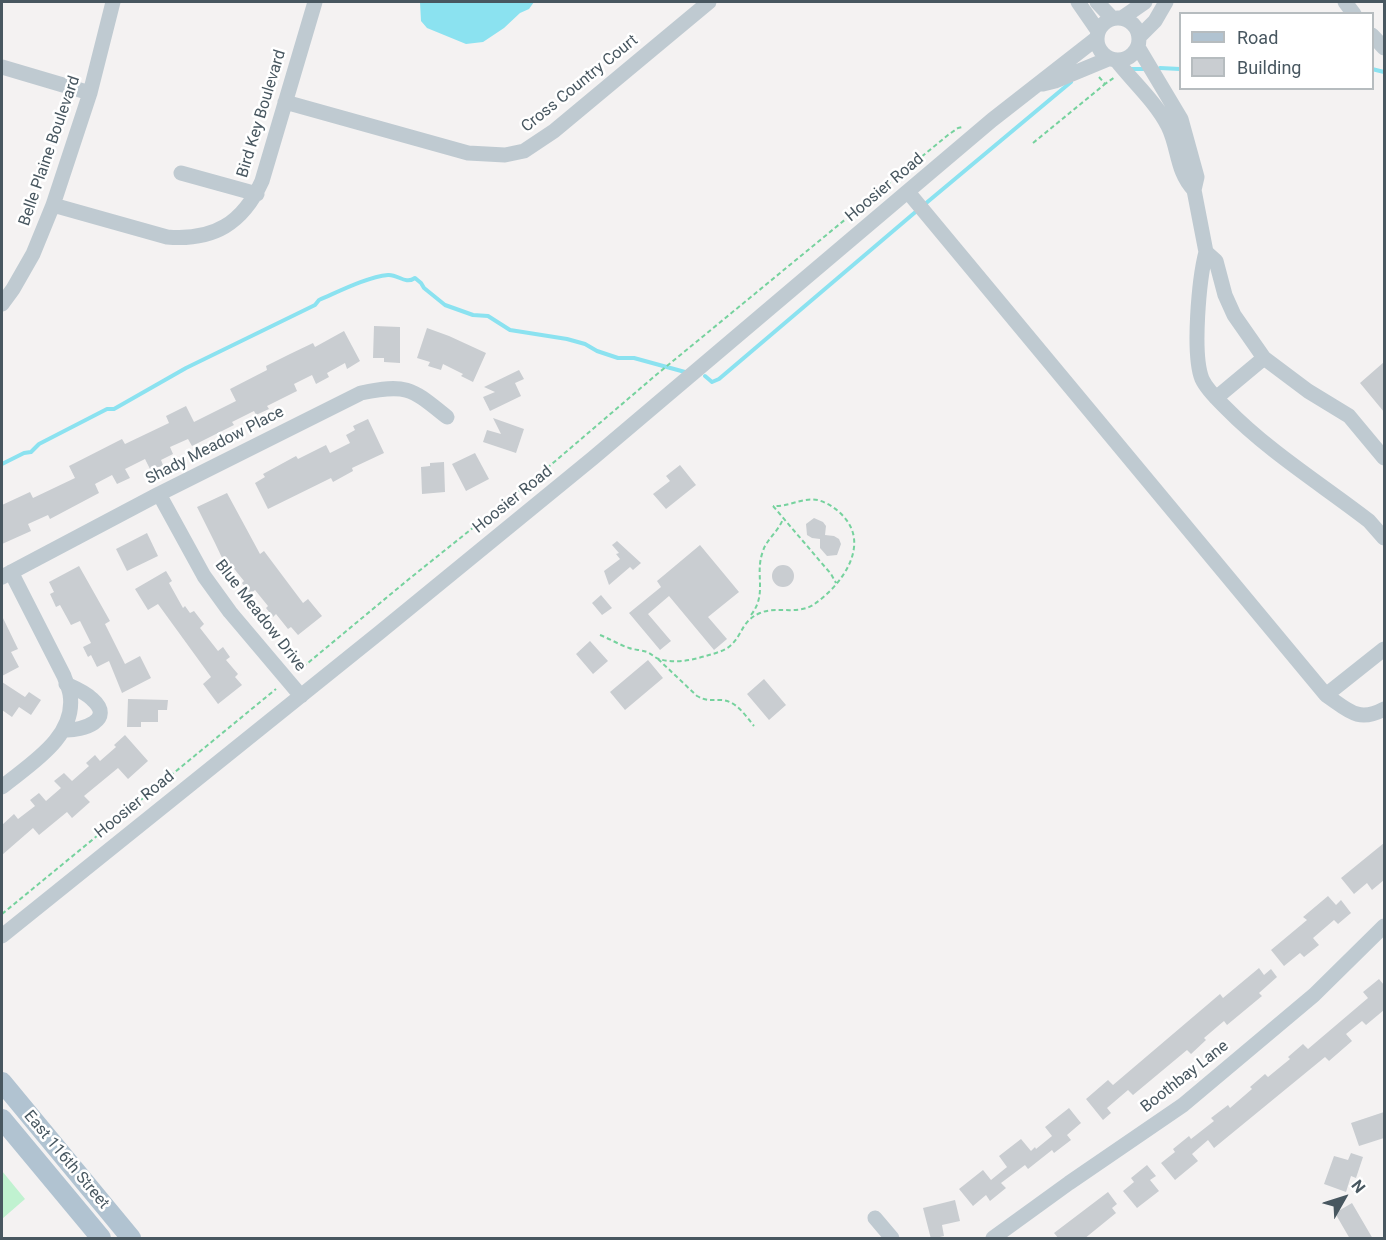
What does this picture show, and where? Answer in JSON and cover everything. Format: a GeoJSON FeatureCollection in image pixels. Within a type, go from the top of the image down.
{"type":"FeatureCollection","features":[{"type":"Feature","properties":{"kind":"main road","name":"East 116th Street"},"geometry":{"type":"LineString","coordinates":[[2,1082],[131,1239]]}},
{"type":"Feature","properties":{"kind":"main road","name":"East 116th Street"},"geometry":{"type":"LineString","coordinates":[[2,1119],[100,1239]]}},
{"type":"Feature","properties":{"kind":"street","name":"Belle Plaine Boulevard"},"geometry":{"type":"LineString","coordinates":[[2,304],[33,254],[52,205],[90,93],[113,2]]}},
{"type":"Feature","properties":{"kind":"street","name":"Bird Key Boulevard"},"geometry":{"type":"LineString","coordinates":[[52,205],[167,237],[199,237],[229,225],[240,216],[256,194],[262,181],[315,2]]}},
{"type":"Feature","properties":{"kind":"street","name":"Cross Country Court"},"geometry":{"type":"LineString","coordinates":[[285,102],[468,153],[505,155],[524,151],[554,131],[709,2]]}},
{"type":"Feature","properties":{"kind":"street"},"geometry":{"type":"LineString","coordinates":[[1078,2],[1097,35],[1098,48],[1112,59],[1160,111],[1170,129],[1185,180],[1194,190]]}},
{"type":"Feature","properties":{"kind":"street"},"geometry":{"type":"LineString","coordinates":[[1097,2],[1117,18],[1132,22],[1136,28],[1138,42],[1181,119],[1197,177],[1194,190],[1206,252],[1201,269],[1197,351],[1203,380],[1216,398],[1249,432],[1369,521],[1384,538]]}},
{"type":"Feature","properties":{"kind":"street"},"geometry":{"type":"LineString","coordinates":[[1097,35],[1105,21],[1117,18],[1145,2]]}},
{"type":"Feature","properties":{"kind":"street"},"geometry":{"type":"LineString","coordinates":[[1112,59],[1129,58],[1166,2]]}},
{"type":"Feature","properties":{"kind":"street","name":"Hoosier Road"},"geometry":{"type":"LineString","coordinates":[[2,936],[610,444],[992,120],[1040,84],[1097,35]]}},
{"type":"Feature","properties":{"kind":"street"},"geometry":{"type":"LineString","coordinates":[[1374,36],[1384,48]]}},
{"type":"Feature","properties":{"kind":"street","name":"Hoosier Road"},"geometry":{"type":"LineString","coordinates":[[1040,84],[1055,81],[1112,59]]}},
{"type":"Feature","properties":{"kind":"street"},"geometry":{"type":"LineString","coordinates":[[2,67],[90,93]]}},
{"type":"Feature","properties":{"kind":"street"},"geometry":{"type":"LineString","coordinates":[[181,173],[256,194]]}},
{"type":"Feature","properties":{"kind":"street"},"geometry":{"type":"LineString","coordinates":[[908,192],[1326,694],[1354,715],[1370,716],[1384,709]]}},
{"type":"Feature","properties":{"kind":"street"},"geometry":{"type":"LineString","coordinates":[[1206,252],[1216,261],[1225,295],[1234,315],[1264,358],[1308,391],[1349,416],[1384,458]]}},
{"type":"Feature","properties":{"kind":"street"},"geometry":{"type":"LineString","coordinates":[[1216,398],[1264,358]]}},
{"type":"Feature","properties":{"kind":"street","name":"Shady Meadow Place"},"geometry":{"type":"LineString","coordinates":[[6,574],[361,393],[398,388],[408,390],[418,394],[447,417]]}},
{"type":"Feature","properties":{"kind":"street","name":"Blue Meadow Drive"},"geometry":{"type":"LineString","coordinates":[[159,494],[204,576],[230,612],[301,696]]}},
{"type":"Feature","properties":{"kind":"street"},"geometry":{"type":"LineString","coordinates":[[2,787],[55,743],[65,730],[70,694],[6,574]]}},
{"type":"Feature","properties":{"kind":"street"},"geometry":{"type":"LineString","coordinates":[[1326,694],[1384,649]]}},
{"type":"Feature","properties":{"kind":"street"},"geometry":{"type":"LineString","coordinates":[[65,730],[87,728],[99,716],[99,708],[93,699],[66,684]]}},
{"type":"Feature","properties":{"kind":"street","name":"Boothbay Lane"},"geometry":{"type":"LineString","coordinates":[[993,1239],[1069,1183],[1183,1105],[1314,996],[1384,926]]}},
{"type":"Feature","properties":{"kind":"street"},"geometry":{"type":"LineString","coordinates":[[874,1218],[892,1239]]}},
{"type":"Feature","properties":{"kind":"path"},"geometry":{"type":"LineString","coordinates":[[1033,143],[1105,84]]}},
{"type":"Feature","properties":{"kind":"path"},"geometry":{"type":"LineString","coordinates":[[2,914],[255,704],[288,680],[523,488],[656,375],[958,128],[970,125]]}},
{"type":"Feature","properties":{"kind":"path"},"geometry":{"type":"LineString","coordinates":[[749,617],[769,609],[790,610],[811,606],[836,583],[845,572],[854,551],[855,540],[848,521],[834,508],[810,499],[781,507],[773,506],[831,574],[836,583]]}},
{"type":"Feature","properties":{"kind":"path"},"geometry":{"type":"LineString","coordinates":[[658,659],[678,662],[721,651],[736,640],[758,606],[763,549],[774,536],[783,519]]}},
{"type":"Feature","properties":{"kind":"path"},"geometry":{"type":"LineString","coordinates":[[600,635],[629,648],[648,652],[697,696],[704,700],[727,701],[736,705],[754,726]]}},
{"type":"Feature","properties":{"kind":"green space"},"geometry":{"type":"Polygon","coordinates":[[[2,1171],[25,1199],[2,1219],[2,1171]]]}},
{"type":"Feature","properties":{"kind":"water"},"geometry":{"type":"Polygon","coordinates":[[[420,2],[534,2],[529,9],[520,13],[504,28],[483,42],[466,44],[427,28],[421,21],[420,2]]]}},
{"type":"Feature","properties":{"kind":"building"},"geometry":{"type":"Polygon","coordinates":[[[374,326],[400,327],[400,363],[384,362],[384,358],[373,358],[374,326]]]}},
{"type":"Feature","properties":{"kind":"building"},"geometry":{"type":"Polygon","coordinates":[[[427,328],[486,353],[473,382],[443,364],[441,370],[428,366],[430,362],[417,358],[427,328]]]}},
{"type":"Feature","properties":{"kind":"building"},"geometry":{"type":"Polygon","coordinates":[[[344,331],[360,361],[347,369],[345,363],[327,373],[329,377],[316,384],[312,375],[294,384],[297,391],[267,406],[269,409],[256,415],[254,411],[232,422],[234,425],[192,446],[188,439],[170,447],[173,454],[161,460],[163,465],[151,471],[145,459],[125,469],[130,478],[117,484],[112,475],[95,484],[99,493],[50,519],[48,515],[28,524],[31,531],[2,544],[2,505],[30,492],[33,498],[75,478],[69,466],[122,439],[125,444],[169,423],[166,416],[186,406],[194,422],[236,401],[230,389],[267,370],[266,366],[313,343],[315,347],[344,331]]]}},
{"type":"Feature","properties":{"kind":"building"},"geometry":{"type":"Polygon","coordinates":[[[1384,362],[1384,412],[1360,383],[1384,362]]]}},
{"type":"Feature","properties":{"kind":"building"},"geometry":{"type":"Polygon","coordinates":[[[519,370],[524,379],[515,383],[521,396],[490,411],[483,397],[495,392],[484,387],[519,370]]]}},
{"type":"Feature","properties":{"kind":"building"},"geometry":{"type":"Polygon","coordinates":[[[493,418],[524,429],[516,453],[483,442],[487,430],[501,434],[493,418]]]}},
{"type":"Feature","properties":{"kind":"building"},"geometry":{"type":"Polygon","coordinates":[[[368,419],[384,453],[352,468],[353,471],[333,482],[331,478],[268,509],[255,483],[265,477],[263,474],[296,456],[298,459],[326,445],[330,453],[350,443],[346,435],[355,430],[353,426],[368,419]]]}},
{"type":"Feature","properties":{"kind":"building"},"geometry":{"type":"Polygon","coordinates":[[[475,453],[489,479],[466,491],[452,464],[475,453]]]}},
{"type":"Feature","properties":{"kind":"building"},"geometry":{"type":"Polygon","coordinates":[[[444,462],[445,492],[422,494],[421,467],[430,466],[430,463],[444,462]]]}},
{"type":"Feature","properties":{"kind":"building"},"geometry":{"type":"Polygon","coordinates":[[[680,465],[696,485],[666,509],[653,494],[670,481],[666,476],[680,465]]]}},
{"type":"Feature","properties":{"kind":"building"},"geometry":{"type":"Polygon","coordinates":[[[227,493],[260,554],[264,551],[303,603],[308,599],[322,616],[298,635],[291,627],[288,629],[276,614],[273,617],[266,608],[268,606],[255,590],[250,594],[242,583],[244,581],[227,560],[224,562],[197,507],[227,493]]]}},
{"type":"Feature","properties":{"kind":"building"},"geometry":{"type":"Polygon","coordinates":[[[814,518],[826,526],[825,535],[839,539],[841,544],[837,555],[827,556],[820,548],[820,539],[807,535],[806,524],[814,518]]]}},
{"type":"Feature","properties":{"kind":"building"},"geometry":{"type":"Polygon","coordinates":[[[147,533],[158,556],[127,571],[116,549],[147,533]]]}},
{"type":"Feature","properties":{"kind":"building"},"geometry":{"type":"Polygon","coordinates":[[[617,541],[641,563],[633,570],[630,567],[609,585],[604,571],[620,559],[616,554],[619,553],[612,545],[617,541]]]}},
{"type":"Feature","properties":{"kind":"building"},"geometry":{"type":"Polygon","coordinates":[[[700,545],[739,592],[708,617],[727,639],[714,650],[669,596],[648,614],[671,641],[660,650],[629,613],[661,587],[657,581],[700,545]]]}},
{"type":"Feature","properties":{"kind":"building"},"geometry":{"type":"Polygon","coordinates":[[[783,565],[791,568],[794,576],[791,584],[783,587],[775,584],[772,576],[775,568],[783,565]]]}},
{"type":"Feature","properties":{"kind":"building"},"geometry":{"type":"Polygon","coordinates":[[[79,566],[110,621],[105,624],[125,664],[140,656],[151,678],[122,693],[109,661],[97,667],[91,655],[88,657],[83,647],[91,643],[80,621],[71,625],[60,605],[56,607],[50,594],[54,592],[49,582],[79,566]]]}},
{"type":"Feature","properties":{"kind":"building"},"geometry":{"type":"Polygon","coordinates":[[[166,571],[172,581],[169,583],[183,608],[185,606],[190,613],[194,611],[204,624],[200,628],[218,651],[223,647],[230,657],[226,660],[238,674],[235,677],[242,685],[218,704],[203,684],[211,677],[158,604],[148,610],[135,589],[166,571]]]}},
{"type":"Feature","properties":{"kind":"building"},"geometry":{"type":"Polygon","coordinates":[[[601,595],[612,608],[602,615],[592,603],[601,595]]]}},
{"type":"Feature","properties":{"kind":"building"},"geometry":{"type":"Polygon","coordinates":[[[2,616],[18,649],[11,652],[19,667],[2,676],[2,616]]]}},
{"type":"Feature","properties":{"kind":"building"},"geometry":{"type":"Polygon","coordinates":[[[590,641],[608,661],[593,674],[576,654],[590,641]]]}},
{"type":"Feature","properties":{"kind":"building"},"geometry":{"type":"Polygon","coordinates":[[[648,660],[663,678],[625,710],[610,692],[648,660]]]}},
{"type":"Feature","properties":{"kind":"building"},"geometry":{"type":"Polygon","coordinates":[[[764,679],[786,705],[769,720],[747,694],[764,679]]]}},
{"type":"Feature","properties":{"kind":"building"},"geometry":{"type":"Polygon","coordinates":[[[2,682],[25,697],[29,692],[41,700],[31,715],[19,707],[12,717],[2,710],[2,682]]]}},
{"type":"Feature","properties":{"kind":"building"},"geometry":{"type":"Polygon","coordinates":[[[128,699],[168,700],[167,710],[158,710],[158,722],[141,722],[141,727],[127,727],[128,699]]]}},
{"type":"Feature","properties":{"kind":"building"},"geometry":{"type":"Polygon","coordinates":[[[125,735],[148,761],[128,779],[118,768],[84,796],[90,802],[72,818],[67,812],[39,835],[33,828],[2,855],[2,825],[14,814],[18,819],[35,806],[30,800],[39,793],[46,801],[61,788],[54,781],[64,773],[72,781],[89,766],[86,763],[95,755],[100,761],[116,747],[114,745],[125,735]]]}},
{"type":"Feature","properties":{"kind":"building"},"geometry":{"type":"Polygon","coordinates":[[[1384,843],[1384,880],[1372,890],[1367,883],[1354,894],[1341,878],[1384,843]]]}},
{"type":"Feature","properties":{"kind":"building"},"geometry":{"type":"Polygon","coordinates":[[[1328,896],[1336,905],[1341,900],[1351,913],[1338,924],[1334,920],[1313,938],[1319,945],[1304,957],[1300,953],[1284,966],[1271,950],[1307,920],[1303,917],[1328,896]]]}},
{"type":"Feature","properties":{"kind":"building"},"geometry":{"type":"Polygon","coordinates":[[[1259,968],[1264,975],[1271,969],[1277,977],[1259,993],[1262,996],[1227,1025],[1224,1021],[1204,1038],[1206,1040],[1191,1054],[1187,1050],[1133,1095],[1128,1090],[1107,1108],[1111,1113],[1103,1120],[1086,1099],[1108,1080],[1113,1085],[1220,994],[1223,998],[1259,968]]]}},
{"type":"Feature","properties":{"kind":"building"},"geometry":{"type":"Polygon","coordinates":[[[1379,979],[1384,985],[1384,1010],[1366,1025],[1362,1021],[1346,1034],[1352,1041],[1329,1061],[1325,1057],[1214,1148],[1208,1140],[1192,1154],[1198,1161],[1175,1180],[1161,1163],[1175,1152],[1173,1149],[1189,1136],[1191,1139],[1214,1121],[1211,1118],[1228,1105],[1230,1108],[1265,1074],[1268,1077],[1290,1059],[1288,1057],[1303,1044],[1308,1049],[1368,998],[1363,992],[1379,979]]]}},
{"type":"Feature","properties":{"kind":"building"},"geometry":{"type":"Polygon","coordinates":[[[1069,1108],[1081,1123],[1067,1135],[1071,1140],[1054,1153],[1052,1150],[1028,1169],[1025,1165],[1001,1183],[1006,1188],[990,1201],[986,1195],[973,1206],[959,1189],[983,1170],[991,1180],[1007,1167],[999,1156],[1021,1139],[1031,1151],[1035,1147],[1036,1149],[1052,1136],[1045,1127],[1069,1108]]]}},
{"type":"Feature","properties":{"kind":"building"},"geometry":{"type":"Polygon","coordinates":[[[1384,1112],[1384,1138],[1359,1146],[1351,1123],[1384,1112]]]}},
{"type":"Feature","properties":{"kind":"building"},"geometry":{"type":"Polygon","coordinates":[[[1351,1153],[1363,1157],[1356,1178],[1351,1176],[1346,1192],[1324,1184],[1334,1156],[1348,1160],[1351,1153]]]}},
{"type":"Feature","properties":{"kind":"building"},"geometry":{"type":"Polygon","coordinates":[[[1147,1165],[1156,1176],[1150,1180],[1159,1191],[1137,1208],[1123,1191],[1134,1182],[1131,1178],[1147,1165]]]}},
{"type":"Feature","properties":{"kind":"building"},"geometry":{"type":"Polygon","coordinates":[[[1108,1192],[1117,1204],[1112,1208],[1116,1213],[1084,1239],[1059,1239],[1054,1233],[1108,1192]]]}},
{"type":"Feature","properties":{"kind":"building"},"geometry":{"type":"Polygon","coordinates":[[[955,1200],[960,1221],[942,1225],[944,1236],[931,1239],[923,1208],[955,1200]]]}},
{"type":"Feature","properties":{"kind":"building"},"geometry":{"type":"Polygon","coordinates":[[[1352,1203],[1373,1239],[1350,1239],[1335,1213],[1352,1203]]]}},
{"type":"Feature","properties":{"kind":"waterway"},"geometry":{"type":"LineString","coordinates":[[1160,68],[1179,69]]}},
{"type":"Feature","properties":{"kind":"waterway"},"geometry":{"type":"LineString","coordinates":[[1130,69],[1146,69]]}},
{"type":"Feature","properties":{"kind":"waterway"},"geometry":{"type":"LineString","coordinates":[[1374,70],[1384,72]]}},
{"type":"Feature","properties":{"kind":"waterway"},"geometry":{"type":"LineString","coordinates":[[925,204],[1071,82]]}},
{"type":"Feature","properties":{"kind":"waterway"},"geometry":{"type":"LineString","coordinates":[[705,376],[712,382],[719,379],[919,209]]}},
{"type":"Feature","properties":{"kind":"waterway"},"geometry":{"type":"LineString","coordinates":[[2,464],[31,452],[39,444],[107,409],[114,409],[186,368],[315,305],[319,300],[380,276],[395,276],[405,280],[415,278],[445,305],[473,315],[488,316],[510,330],[567,339],[618,358],[634,358],[685,372]]}}]}
